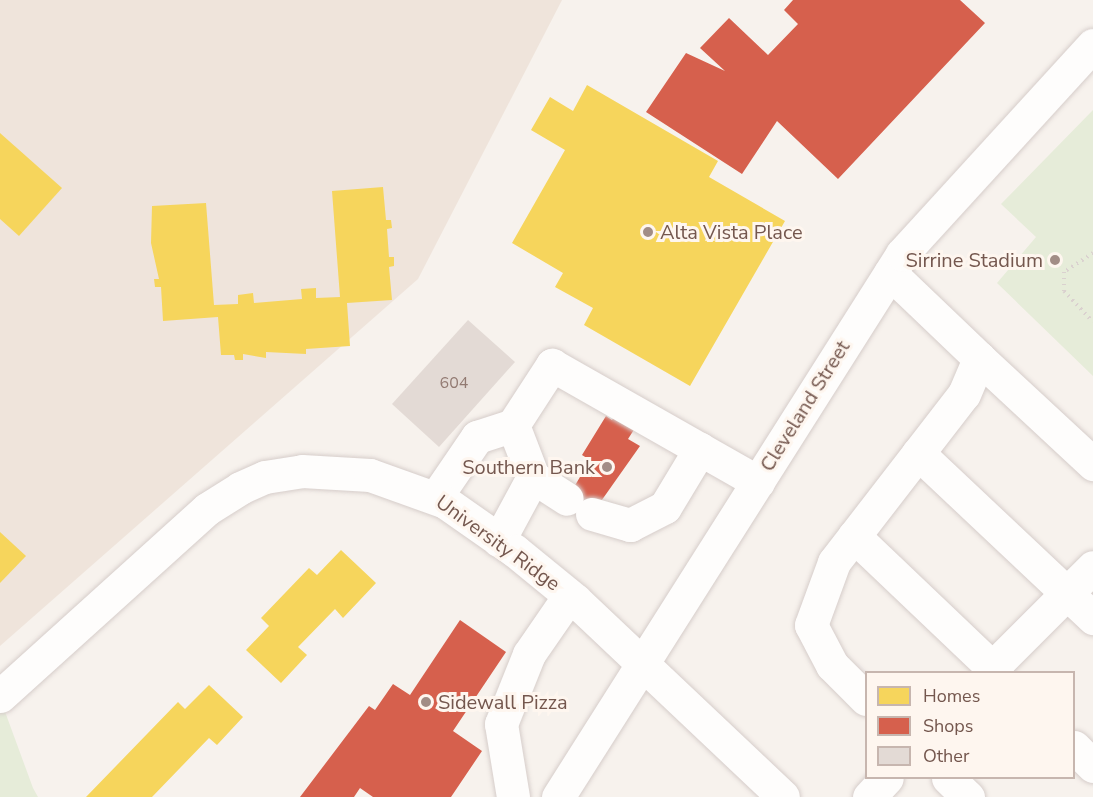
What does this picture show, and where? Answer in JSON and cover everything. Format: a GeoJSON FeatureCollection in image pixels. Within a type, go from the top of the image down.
{"type":"FeatureCollection","features":[{"type":"Feature","properties":{"kind":"street","name":"Cleveland Street"},"geometry":{"type":"LineString","coordinates":[[558,797],[890,273],[957,190],[1093,45]]}},
{"type":"Feature","properties":{"kind":"street"},"geometry":{"type":"LineString","coordinates":[[890,273],[1093,464]]}},
{"type":"Feature","properties":{"kind":"street"},"geometry":{"type":"LineString","coordinates":[[865,697],[832,665],[811,625],[834,562],[964,394],[979,358]]}},
{"type":"Feature","properties":{"kind":"street"},"geometry":{"type":"LineString","coordinates":[[436,497],[477,437],[513,425],[552,365],[758,482]]}},
{"type":"Feature","properties":{"kind":"street"},"geometry":{"type":"LineString","coordinates":[[513,425],[533,477],[580,506],[630,525],[665,507],[700,449]]}},
{"type":"Feature","properties":{"kind":"street"},"geometry":{"type":"LineString","coordinates":[[918,453],[1093,618]]}},
{"type":"Feature","properties":{"kind":"street","name":"University Ridge"},"geometry":{"type":"LineString","coordinates":[[0,696],[207,509],[265,477],[302,471],[370,475],[436,497],[499,540],[569,596],[783,797]]}},
{"type":"Feature","properties":{"kind":"street"},"geometry":{"type":"LineString","coordinates":[[499,540],[533,477]]}},
{"type":"Feature","properties":{"kind":"street"},"geometry":{"type":"LineString","coordinates":[[854,536],[992,671],[1093,567]]}},
{"type":"Feature","properties":{"kind":"street"},"geometry":{"type":"LineString","coordinates":[[513,797],[501,724],[529,654],[569,596]]}},
{"type":"Feature","properties":{"kind":"street"},"geometry":{"type":"LineString","coordinates":[[1075,748],[1093,766]]}},
{"type":"Feature","properties":{"kind":"street"},"geometry":{"type":"LineString","coordinates":[[869,797],[885,779]]}},
{"type":"Feature","properties":{"kind":"street"},"geometry":{"type":"LineString","coordinates":[[950,779],[968,797]]}},
{"type":"Feature","properties":{"kind":"path"},"geometry":{"type":"LineString","coordinates":[[1093,253],[1064,272],[1064,291],[1093,322]]}},
{"type":"Feature","properties":{"kind":"shaded area"},"geometry":{"type":"Polygon","coordinates":[[[0,0],[562,0],[418,279],[0,646],[0,0]]]}},
{"type":"Feature","properties":{"kind":"green space","name":"Sirrine Stadium"},"geometry":{"type":"Polygon","coordinates":[[[1093,110],[1093,376],[997,283],[1036,237],[1001,204],[1093,110]]]}},
{"type":"Feature","properties":{"kind":"green space"},"geometry":{"type":"Polygon","coordinates":[[[0,698],[33,788],[38,797],[0,797],[0,698]]]}},
{"type":"Feature","properties":{"kind":"building: Homes","name":"Alta Vista Place"},"geometry":{"type":"Polygon","coordinates":[[[587,85],[718,161],[709,177],[785,221],[690,386],[584,325],[593,308],[555,287],[563,273],[512,243],[565,150],[531,130],[550,97],[573,111],[587,85]]]}},
{"type":"Feature","properties":{"kind":"building: Homes"},"geometry":{"type":"Polygon","coordinates":[[[0,133],[62,188],[19,236],[0,219],[0,133]]]}},
{"type":"Feature","properties":{"kind":"building: Homes"},"geometry":{"type":"Polygon","coordinates":[[[383,187],[386,220],[391,220],[392,228],[387,229],[389,257],[394,257],[394,266],[389,267],[392,300],[347,303],[350,346],[306,349],[306,354],[266,352],[266,358],[243,354],[243,360],[235,360],[234,355],[221,355],[218,317],[163,321],[161,287],[155,287],[154,279],[159,279],[151,243],[152,206],[206,203],[214,305],[238,304],[238,295],[253,293],[254,303],[302,299],[301,289],[316,288],[316,298],[340,297],[332,191],[383,187]]]}},
{"type":"Feature","properties":{"kind":"building: Homes"},"geometry":{"type":"Polygon","coordinates":[[[0,532],[26,556],[0,583],[0,532]]]}},
{"type":"Feature","properties":{"kind":"building: Homes"},"geometry":{"type":"Polygon","coordinates":[[[341,550],[376,583],[343,618],[335,609],[298,647],[307,655],[281,683],[246,650],[269,626],[261,618],[309,568],[317,575],[341,550]]]}},
{"type":"Feature","properties":{"kind":"building: Homes"},"geometry":{"type":"Polygon","coordinates":[[[209,685],[243,717],[217,745],[209,738],[152,797],[86,797],[178,702],[185,709],[209,685]]]}},
{"type":"Feature","properties":{"kind":"building: Shops"},"geometry":{"type":"Polygon","coordinates":[[[793,0],[960,0],[985,23],[838,179],[777,121],[742,174],[646,112],[686,53],[725,71],[700,48],[729,18],[768,55],[798,24],[784,10],[793,0]]]}},
{"type":"Feature","properties":{"kind":"building: Shops","name":"Southern Bank"},"geometry":{"type":"Polygon","coordinates":[[[617,413],[637,425],[628,439],[640,446],[592,514],[567,499],[590,460],[582,455],[606,416],[612,420],[617,413]]]}},
{"type":"Feature","properties":{"kind":"building: Shops"},"geometry":{"type":"Polygon","coordinates":[[[460,620],[506,652],[453,731],[482,751],[451,797],[373,797],[360,788],[354,797],[300,797],[369,706],[375,710],[393,684],[410,695],[460,620]]]}},
{"type":"Feature","properties":{"kind":"building: Other"},"geometry":{"type":"Polygon","coordinates":[[[468,320],[515,362],[439,447],[392,404],[468,320]]]}},
{"type":"Feature","properties":{"kind":"place","name":"Alta Vista Place"},"geometry":{"type":"Point","coordinates":[648,232]}},
{"type":"Feature","properties":{"kind":"place","name":"Sirrine Stadium"},"geometry":{"type":"Point","coordinates":[1055,260]}},
{"type":"Feature","properties":{"kind":"place","name":"Southern Bank"},"geometry":{"type":"Point","coordinates":[607,467]}},
{"type":"Feature","properties":{"kind":"place","name":"Sidewall Pizza"},"geometry":{"type":"Point","coordinates":[426,702]}}]}
